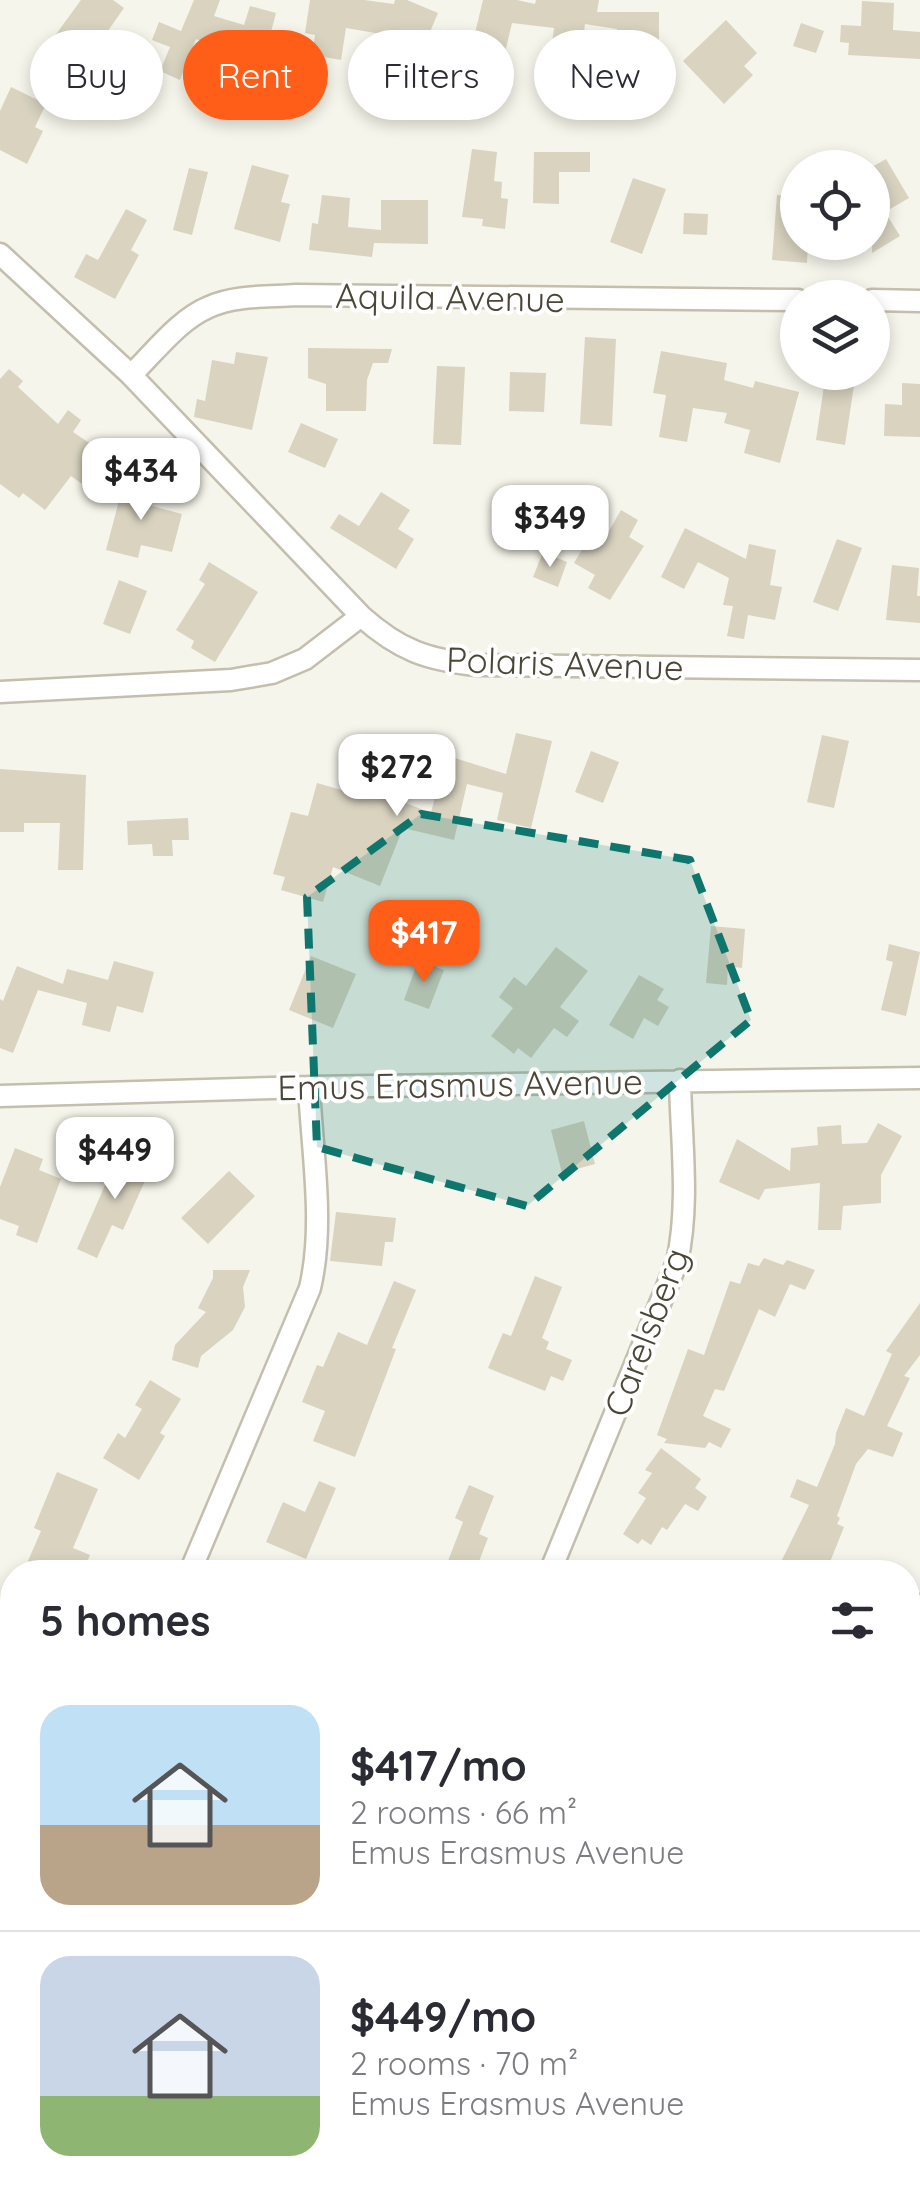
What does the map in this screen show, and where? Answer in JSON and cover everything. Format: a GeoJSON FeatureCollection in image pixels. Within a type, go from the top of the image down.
{"type":"FeatureCollection","features":[{"type":"Feature","properties":{"kind":"street","name":"Polaris Avenue"},"geometry":{"type":"LineString","coordinates":[[0,254],[131,375],[361,616],[385,638],[409,650],[437,661],[476,666],[920,670]]}},
{"type":"Feature","properties":{"kind":"street","name":"Aquila Avenue"},"geometry":{"type":"LineString","coordinates":[[131,375],[184,323],[208,307],[236,299],[296,295],[780,300]]}},
{"type":"Feature","properties":{"kind":"street"},"geometry":{"type":"LineString","coordinates":[[890,300],[920,301]]}},
{"type":"Feature","properties":{"kind":"street"},"geometry":{"type":"LineString","coordinates":[[0,692],[230,680],[272,673],[305,659],[361,616]]}},
{"type":"Feature","properties":{"kind":"street","name":"Emus Erasmus Avenue"},"geometry":{"type":"LineString","coordinates":[[0,1096],[920,1078]]}},
{"type":"Feature","properties":{"kind":"street","name":"Carelsberg"},"geometry":{"type":"LineString","coordinates":[[555,1560],[677,1262],[684,1209],[680,1080]]}},
{"type":"Feature","properties":{"kind":"street"},"geometry":{"type":"LineString","coordinates":[[195,1560],[310,1288],[317,1259],[309,1087]]}},
{"type":"Feature","properties":{"kind":"highlighted area"},"geometry":{"type":"Polygon","coordinates":[[[421,814],[690,860],[751,1020],[527,1206],[317,1147],[307,897],[421,814]]]}},
{"type":"Feature","properties":{"kind":"building"},"geometry":{"type":"Polygon","coordinates":[[[81,0],[113,0],[124,8],[109,30],[59,30],[81,0]]]}},
{"type":"Feature","properties":{"kind":"building"},"geometry":{"type":"Polygon","coordinates":[[[194,0],[220,0],[214,16],[244,25],[250,6],[276,13],[272,30],[183,30],[180,80],[163,72],[170,47],[163,44],[163,30],[156,30],[159,22],[181,31],[194,0]]]}},
{"type":"Feature","properties":{"kind":"building"},"geometry":{"type":"Polygon","coordinates":[[[310,0],[394,4],[395,0],[407,0],[438,13],[431,30],[346,28],[341,60],[328,58],[328,30],[305,30],[310,0]]]}},
{"type":"Feature","properties":{"kind":"building"},"geometry":{"type":"Polygon","coordinates":[[[483,0],[535,4],[536,0],[599,0],[597,12],[659,12],[659,30],[617,30],[585,24],[584,30],[554,30],[512,23],[510,30],[476,30],[483,0]]]}},
{"type":"Feature","properties":{"kind":"building"},"geometry":{"type":"Polygon","coordinates":[[[862,1],[894,3],[893,30],[920,32],[920,59],[848,55],[849,43],[840,42],[841,25],[861,26],[862,1]]]}},
{"type":"Feature","properties":{"kind":"building"},"geometry":{"type":"Polygon","coordinates":[[[726,20],[757,53],[744,66],[753,75],[724,104],[683,61],[726,20]]]}},
{"type":"Feature","properties":{"kind":"building"},"geometry":{"type":"Polygon","coordinates":[[[801,23],[824,31],[816,53],[793,46],[801,23]]]}},
{"type":"Feature","properties":{"kind":"building"},"geometry":{"type":"Polygon","coordinates":[[[11,87],[30,96],[30,120],[38,120],[35,127],[43,131],[27,164],[0,150],[0,111],[11,87]]]}},
{"type":"Feature","properties":{"kind":"building"},"geometry":{"type":"Polygon","coordinates":[[[472,149],[497,152],[494,181],[502,182],[501,198],[508,199],[505,229],[482,226],[483,219],[462,217],[472,149]]]}},
{"type":"Feature","properties":{"kind":"building"},"geometry":{"type":"Polygon","coordinates":[[[534,152],[590,152],[590,172],[559,172],[559,204],[533,203],[534,152]]]}},
{"type":"Feature","properties":{"kind":"building"},"geometry":{"type":"Polygon","coordinates":[[[252,165],[289,175],[281,202],[290,204],[280,242],[234,229],[252,165]]]}},
{"type":"Feature","properties":{"kind":"building"},"geometry":{"type":"Polygon","coordinates":[[[890,166],[909,198],[890,209],[890,166]]]}},
{"type":"Feature","properties":{"kind":"building"},"geometry":{"type":"Polygon","coordinates":[[[189,168],[208,172],[192,235],[173,230],[189,168]]]}},
{"type":"Feature","properties":{"kind":"building"},"geometry":{"type":"Polygon","coordinates":[[[633,178],[666,189],[642,254],[610,242],[633,178]]]}},
{"type":"Feature","properties":{"kind":"building"},"geometry":{"type":"Polygon","coordinates":[[[322,195],[350,198],[348,227],[381,230],[381,200],[428,200],[428,244],[374,243],[372,257],[309,250],[312,223],[318,224],[322,195]]]}},
{"type":"Feature","properties":{"kind":"building"},"geometry":{"type":"Polygon","coordinates":[[[780,195],[780,260],[807,263],[772,260],[780,195]]]}},
{"type":"Feature","properties":{"kind":"building"},"geometry":{"type":"Polygon","coordinates":[[[126,209],[147,220],[131,250],[139,255],[115,299],[74,277],[86,254],[98,260],[126,209]]]}},
{"type":"Feature","properties":{"kind":"building"},"geometry":{"type":"Polygon","coordinates":[[[684,213],[708,214],[707,235],[683,234],[684,213]]]}},
{"type":"Feature","properties":{"kind":"building"},"geometry":{"type":"Polygon","coordinates":[[[890,220],[900,236],[890,242],[890,220]]]}},
{"type":"Feature","properties":{"kind":"building"},"geometry":{"type":"Polygon","coordinates":[[[585,337],[616,339],[612,426],[580,424],[585,337]]]}},
{"type":"Feature","properties":{"kind":"building"},"geometry":{"type":"Polygon","coordinates":[[[308,348],[392,349],[388,363],[373,363],[367,380],[366,411],[326,411],[326,384],[308,378],[308,348]]]}},
{"type":"Feature","properties":{"kind":"building"},"geometry":{"type":"Polygon","coordinates":[[[661,351],[727,363],[724,380],[753,388],[755,381],[799,392],[780,463],[744,453],[750,430],[724,423],[727,413],[693,408],[687,442],[659,437],[666,395],[653,393],[661,351]]]}},
{"type":"Feature","properties":{"kind":"building"},"geometry":{"type":"Polygon","coordinates":[[[236,352],[268,357],[252,430],[194,417],[197,399],[205,401],[212,360],[234,364],[236,352]]]}},
{"type":"Feature","properties":{"kind":"building"},"geometry":{"type":"Polygon","coordinates":[[[437,366],[465,367],[461,445],[433,444],[437,366]]]}},
{"type":"Feature","properties":{"kind":"building"},"geometry":{"type":"Polygon","coordinates":[[[9,369],[23,381],[18,387],[58,424],[68,410],[81,420],[73,432],[104,453],[82,484],[71,476],[45,510],[23,493],[19,498],[0,484],[0,379],[9,369]]]}},
{"type":"Feature","properties":{"kind":"building"},"geometry":{"type":"Polygon","coordinates":[[[510,372],[546,373],[544,412],[509,411],[510,372]]]}},
{"type":"Feature","properties":{"kind":"building"},"geometry":{"type":"Polygon","coordinates":[[[902,383],[920,384],[920,437],[884,436],[885,404],[902,405],[902,383]]]}},
{"type":"Feature","properties":{"kind":"building"},"geometry":{"type":"Polygon","coordinates":[[[823,390],[853,390],[845,445],[816,440],[823,390]]]}},
{"type":"Feature","properties":{"kind":"building"},"geometry":{"type":"Polygon","coordinates":[[[301,423],[338,439],[325,468],[288,452],[301,423]]]}},
{"type":"Feature","properties":{"kind":"building"},"geometry":{"type":"Polygon","coordinates":[[[125,478],[147,484],[143,498],[153,500],[152,506],[182,514],[172,552],[141,545],[138,558],[106,550],[125,478]]]}},
{"type":"Feature","properties":{"kind":"building"},"geometry":{"type":"Polygon","coordinates":[[[381,492],[410,510],[398,529],[414,539],[396,569],[330,528],[339,514],[359,526],[381,492]]]}},
{"type":"Feature","properties":{"kind":"building"},"geometry":{"type":"Polygon","coordinates":[[[621,510],[638,520],[629,537],[644,546],[610,600],[588,588],[595,575],[574,563],[590,536],[602,543],[621,510]]]}},
{"type":"Feature","properties":{"kind":"building"},"geometry":{"type":"Polygon","coordinates":[[[685,528],[746,559],[749,544],[776,550],[770,585],[782,587],[775,620],[748,615],[744,639],[727,636],[733,606],[723,605],[729,578],[698,562],[684,589],[661,577],[685,528]]]}},
{"type":"Feature","properties":{"kind":"building"},"geometry":{"type":"Polygon","coordinates":[[[837,539],[862,548],[838,611],[813,602],[837,539]]]}},
{"type":"Feature","properties":{"kind":"building"},"geometry":{"type":"Polygon","coordinates":[[[543,552],[567,562],[558,587],[533,577],[543,552]]]}},
{"type":"Feature","properties":{"kind":"building"},"geometry":{"type":"Polygon","coordinates":[[[209,562],[258,592],[215,662],[191,648],[194,641],[176,630],[205,584],[199,580],[209,562]]]}},
{"type":"Feature","properties":{"kind":"building"},"geometry":{"type":"Polygon","coordinates":[[[892,565],[919,568],[920,623],[886,620],[892,565]]]}},
{"type":"Feature","properties":{"kind":"building"},"geometry":{"type":"Polygon","coordinates":[[[119,580],[147,591],[130,634],[103,624],[119,580]]]}},
{"type":"Feature","properties":{"kind":"building"},"geometry":{"type":"Polygon","coordinates":[[[516,733],[552,741],[531,828],[497,820],[503,793],[467,784],[454,840],[403,828],[380,886],[333,867],[323,902],[281,890],[285,877],[273,874],[291,812],[308,816],[317,783],[345,791],[351,770],[375,777],[371,789],[431,813],[445,755],[506,774],[516,733]]]}},
{"type":"Feature","properties":{"kind":"building"},"geometry":{"type":"Polygon","coordinates":[[[822,735],[849,741],[834,808],[807,802],[822,735]]]}},
{"type":"Feature","properties":{"kind":"building"},"geometry":{"type":"Polygon","coordinates":[[[591,751],[619,762],[603,803],[575,792],[591,751]]]}},
{"type":"Feature","properties":{"kind":"building"},"geometry":{"type":"Polygon","coordinates":[[[0,769],[86,775],[83,870],[58,870],[60,823],[24,823],[24,832],[0,832],[0,769]]]}},
{"type":"Feature","properties":{"kind":"building"},"geometry":{"type":"Polygon","coordinates":[[[188,818],[189,840],[172,840],[173,856],[153,856],[152,844],[128,845],[127,821],[188,818]]]}},
{"type":"Feature","properties":{"kind":"building"},"geometry":{"type":"Polygon","coordinates":[[[711,926],[745,929],[742,968],[728,966],[727,985],[706,983],[711,926]]]}},
{"type":"Feature","properties":{"kind":"building"},"geometry":{"type":"Polygon","coordinates":[[[889,944],[920,952],[906,1016],[881,1010],[893,962],[886,960],[889,944]]]}},
{"type":"Feature","properties":{"kind":"building"},"geometry":{"type":"Polygon","coordinates":[[[556,947],[588,971],[560,1007],[579,1021],[567,1037],[554,1028],[531,1058],[518,1048],[514,1054],[491,1036],[513,1008],[499,997],[514,977],[526,986],[556,947]]]}},
{"type":"Feature","properties":{"kind":"building"},"geometry":{"type":"Polygon","coordinates":[[[311,956],[356,974],[333,1028],[289,1010],[311,956]]]}},
{"type":"Feature","properties":{"kind":"building"},"geometry":{"type":"Polygon","coordinates":[[[114,961],[154,972],[143,1013],[117,1006],[110,1032],[82,1025],[87,1003],[38,990],[13,1053],[0,1048],[0,999],[3,1001],[17,966],[63,984],[67,969],[108,980],[114,961]]]}},
{"type":"Feature","properties":{"kind":"building"},"geometry":{"type":"Polygon","coordinates":[[[418,961],[444,970],[429,1009],[404,1000],[418,961]]]}},
{"type":"Feature","properties":{"kind":"building"},"geometry":{"type":"Polygon","coordinates":[[[639,975],[664,989],[657,1000],[669,1007],[658,1026],[644,1018],[633,1039],[609,1025],[639,975]]]}},
{"type":"Feature","properties":{"kind":"building"},"geometry":{"type":"Polygon","coordinates":[[[584,1121],[595,1164],[562,1173],[551,1130],[584,1121]]]}},
{"type":"Feature","properties":{"kind":"building"},"geometry":{"type":"Polygon","coordinates":[[[878,1123],[902,1136],[881,1175],[881,1203],[843,1206],[841,1230],[818,1230],[820,1183],[765,1189],[759,1200],[719,1182],[737,1139],[790,1171],[791,1148],[818,1145],[817,1127],[841,1125],[842,1144],[867,1143],[878,1123]]]}},
{"type":"Feature","properties":{"kind":"building"},"geometry":{"type":"Polygon","coordinates":[[[15,1148],[43,1159],[39,1170],[61,1179],[37,1243],[16,1235],[19,1226],[0,1219],[0,1187],[15,1148]]]}},
{"type":"Feature","properties":{"kind":"building"},"geometry":{"type":"Polygon","coordinates":[[[120,1151],[152,1165],[123,1230],[112,1225],[97,1258],[77,1249],[120,1151]]]}},
{"type":"Feature","properties":{"kind":"building"},"geometry":{"type":"Polygon","coordinates":[[[229,1171],[255,1196],[208,1244],[181,1218],[229,1171]]]}},
{"type":"Feature","properties":{"kind":"building"},"geometry":{"type":"Polygon","coordinates":[[[336,1212],[396,1218],[393,1242],[385,1242],[382,1266],[330,1261],[336,1212]]]}},
{"type":"Feature","properties":{"kind":"building"},"geometry":{"type":"Polygon","coordinates":[[[764,1258],[783,1265],[787,1260],[815,1270],[805,1290],[790,1284],[775,1317],[759,1309],[724,1391],[715,1389],[703,1416],[731,1429],[721,1448],[709,1442],[705,1448],[664,1443],[667,1439],[657,1435],[688,1349],[704,1355],[730,1281],[740,1284],[748,1263],[759,1266],[764,1258]]]}},
{"type":"Feature","properties":{"kind":"building"},"geometry":{"type":"Polygon","coordinates":[[[213,1270],[250,1270],[243,1287],[245,1307],[233,1330],[201,1356],[198,1368],[172,1360],[175,1345],[206,1312],[198,1308],[213,1270]]]}},
{"type":"Feature","properties":{"kind":"building"},"geometry":{"type":"Polygon","coordinates":[[[535,1276],[562,1287],[542,1338],[549,1342],[546,1349],[572,1360],[563,1381],[551,1376],[545,1391],[488,1368],[503,1333],[511,1336],[535,1276]]]}},
{"type":"Feature","properties":{"kind":"building"},"geometry":{"type":"Polygon","coordinates":[[[394,1281],[416,1290],[355,1457],[313,1441],[325,1411],[302,1402],[317,1365],[323,1367],[338,1332],[367,1345],[394,1281]]]}},
{"type":"Feature","properties":{"kind":"building"},"geometry":{"type":"Polygon","coordinates":[[[920,1303],[920,1355],[904,1376],[910,1378],[887,1426],[903,1433],[893,1457],[868,1449],[856,1464],[837,1516],[837,1524],[844,1527],[831,1560],[782,1560],[809,1505],[790,1497],[797,1479],[817,1487],[846,1408],[864,1416],[892,1354],[886,1351],[920,1303]]]}},
{"type":"Feature","properties":{"kind":"building"},"geometry":{"type":"Polygon","coordinates":[[[150,1380],[181,1399],[139,1480],[103,1458],[118,1433],[125,1438],[142,1409],[135,1405],[150,1380]]]}},
{"type":"Feature","properties":{"kind":"building"},"geometry":{"type":"Polygon","coordinates":[[[661,1448],[701,1479],[695,1488],[707,1497],[698,1511],[685,1504],[667,1530],[662,1527],[651,1545],[642,1539],[638,1544],[623,1534],[646,1498],[638,1493],[652,1473],[645,1470],[661,1448]]]}},
{"type":"Feature","properties":{"kind":"building"},"geometry":{"type":"Polygon","coordinates":[[[57,1472],[98,1489],[73,1548],[90,1555],[88,1560],[28,1560],[41,1531],[34,1528],[57,1472]]]}},
{"type":"Feature","properties":{"kind":"building"},"geometry":{"type":"Polygon","coordinates":[[[319,1481],[336,1488],[306,1559],[266,1542],[283,1502],[305,1512],[319,1481]]]}},
{"type":"Feature","properties":{"kind":"building"},"geometry":{"type":"Polygon","coordinates":[[[469,1485],[494,1496],[479,1534],[488,1538],[480,1560],[448,1560],[463,1522],[455,1518],[469,1485]]]}}]}
